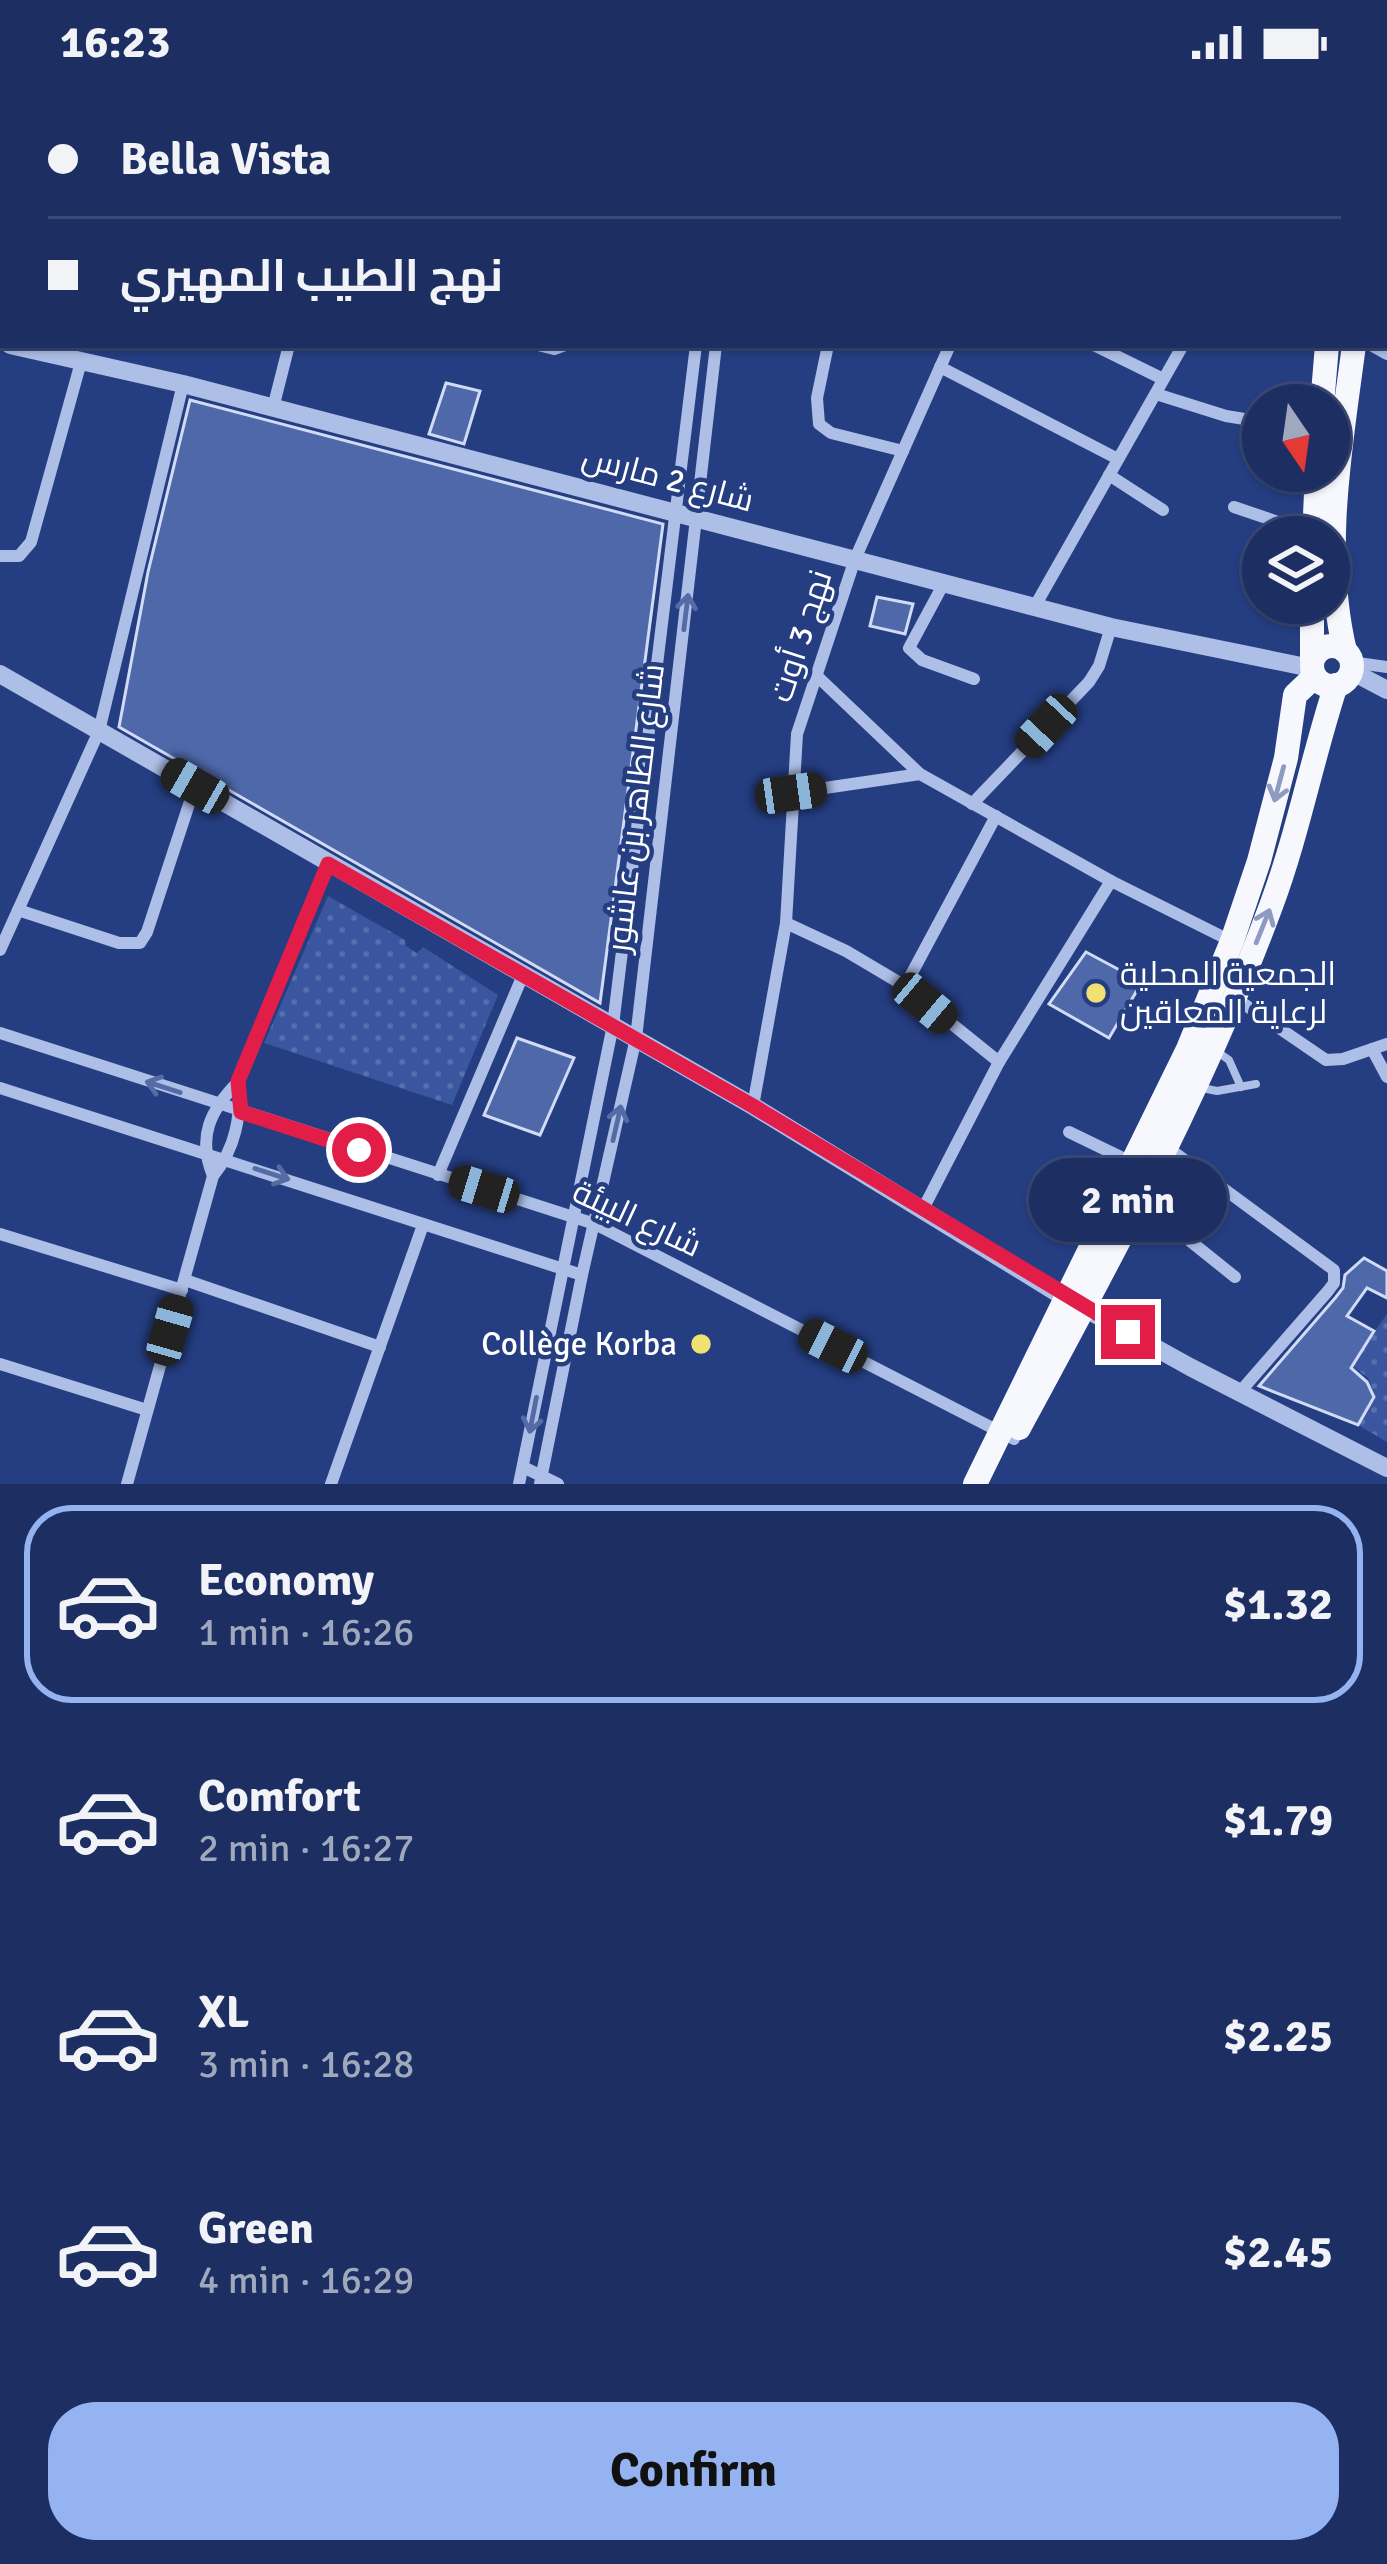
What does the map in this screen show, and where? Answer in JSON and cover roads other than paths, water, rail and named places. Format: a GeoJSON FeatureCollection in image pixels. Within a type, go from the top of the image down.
{"type":"FeatureCollection","features":[{"type":"Feature","properties":{"kind":"highway"},"geometry":{"type":"LineString","coordinates":[[1324,384],[1327,348]]}},
{"type":"Feature","properties":{"kind":"highway"},"geometry":{"type":"LineString","coordinates":[[1075,1302],[1139,1201],[1196,1086],[1285,865],[1333,669],[1333,541],[1354,348]]}},
{"type":"Feature","properties":{"kind":"highway"},"geometry":{"type":"LineString","coordinates":[[1319,624],[1333,669]]}},
{"type":"Feature","properties":{"kind":"highway"},"geometry":{"type":"LineString","coordinates":[[975,1484],[1007,1435],[1075,1302],[1232,941],[1286,758],[1295,695],[1333,669]]}},
{"type":"Feature","properties":{"kind":"highway"},"geometry":{"type":"LineString","coordinates":[[993,1484],[1007,1435]]}},
{"type":"Feature","properties":{"kind":"street","name":"شارع 2 مارس"},"geometry":{"type":"LineString","coordinates":[[21,348],[183,384],[1111,627],[1333,669],[1382,688]]}},
{"type":"Feature","properties":{"kind":"street"},"geometry":{"type":"LineString","coordinates":[[273,408],[288,348]]}},
{"type":"Feature","properties":{"kind":"street","name":"شارع الطاهر بن عاشور"},"geometry":{"type":"LineString","coordinates":[[519,1484],[613,1025],[696,348]]}},
{"type":"Feature","properties":{"kind":"street","name":"شارع الطاهر بن عاشور"},"geometry":{"type":"LineString","coordinates":[[541,1480],[637,1038],[716,348]]}},
{"type":"Feature","properties":{"kind":"street"},"geometry":{"type":"LineString","coordinates":[[827,348],[817,398],[823,430],[904,451]]}},
{"type":"Feature","properties":{"kind":"street","name":"نهج 3 أوت"},"geometry":{"type":"LineString","coordinates":[[753,1106],[786,923],[797,734],[855,559],[949,348]]}},
{"type":"Feature","properties":{"kind":"street"},"geometry":{"type":"LineString","coordinates":[[1100,348],[1163,379]]}},
{"type":"Feature","properties":{"kind":"street"},"geometry":{"type":"LineString","coordinates":[[1035,606],[1182,348]]}},
{"type":"Feature","properties":{"kind":"street"},"geometry":{"type":"LineString","coordinates":[[0,556],[20,556],[31,542],[81,362]]}},
{"type":"Feature","properties":{"kind":"street"},"geometry":{"type":"LineString","coordinates":[[940,367],[1118,459]]}},
{"type":"Feature","properties":{"kind":"street"},"geometry":{"type":"LineString","coordinates":[[0,950],[99,731],[183,384]]}},
{"type":"Feature","properties":{"kind":"street"},"geometry":{"type":"LineString","coordinates":[[1156,394],[1242,419]]}},
{"type":"Feature","properties":{"kind":"street"},"geometry":{"type":"LineString","coordinates":[[1109,475],[1162,510]]}},
{"type":"Feature","properties":{"kind":"street"},"geometry":{"type":"LineString","coordinates":[[1234,507],[1260,516]]}},
{"type":"Feature","properties":{"kind":"street"},"geometry":{"type":"LineString","coordinates":[[944,583],[909,648],[922,660],[974,679]]}},
{"type":"Feature","properties":{"kind":"street"},"geometry":{"type":"LineString","coordinates":[[972,804],[1089,682],[1100,667],[1111,627]]}},
{"type":"Feature","properties":{"kind":"street"},"geometry":{"type":"LineString","coordinates":[[1333,669],[1387,667]]}},
{"type":"Feature","properties":{"kind":"street"},"geometry":{"type":"LineString","coordinates":[[0,674],[637,1038],[1075,1302],[1387,1468]]}},
{"type":"Feature","properties":{"kind":"street"},"geometry":{"type":"LineString","coordinates":[[818,677],[920,774],[1111,881],[1232,941]]}},
{"type":"Feature","properties":{"kind":"street"},"geometry":{"type":"LineString","coordinates":[[791,793],[920,774]]}},
{"type":"Feature","properties":{"kind":"street"},"geometry":{"type":"LineString","coordinates":[[18,910],[119,943],[140,943],[195,786]]}},
{"type":"Feature","properties":{"kind":"street"},"geometry":{"type":"LineString","coordinates":[[905,986],[996,816]]}},
{"type":"Feature","properties":{"kind":"street"},"geometry":{"type":"LineString","coordinates":[[213,1176],[203,1151],[216,1104],[238,1081],[328,864]]}},
{"type":"Feature","properties":{"kind":"street"},"geometry":{"type":"LineString","coordinates":[[923,1209],[998,1062],[1111,881]]}},
{"type":"Feature","properties":{"kind":"street"},"geometry":{"type":"LineString","coordinates":[[786,923],[905,986],[998,1062]]}},
{"type":"Feature","properties":{"kind":"street"},"geometry":{"type":"LineString","coordinates":[[438,1175],[523,975]]}},
{"type":"Feature","properties":{"kind":"street"},"geometry":{"type":"LineString","coordinates":[[1234,998],[1326,1060],[1387,1043]]}},
{"type":"Feature","properties":{"kind":"street","name":"شارع البيئة"},"geometry":{"type":"LineString","coordinates":[[0,1033],[595,1224],[1007,1435]]}},
{"type":"Feature","properties":{"kind":"street"},"geometry":{"type":"LineString","coordinates":[[1372,1048],[1387,1077]]}},
{"type":"Feature","properties":{"kind":"street"},"geometry":{"type":"LineString","coordinates":[[127,1484],[213,1176],[227,1159],[241,1112],[238,1081]]}},
{"type":"Feature","properties":{"kind":"street"},"geometry":{"type":"LineString","coordinates":[[0,1088],[582,1275]]}},
{"type":"Feature","properties":{"kind":"street"},"geometry":{"type":"LineString","coordinates":[[1069,1132],[1134,1163]]}},
{"type":"Feature","properties":{"kind":"street"},"geometry":{"type":"LineString","coordinates":[[1166,1147],[1334,1270],[1328,1291],[1239,1393]]}},
{"type":"Feature","properties":{"kind":"street"},"geometry":{"type":"LineString","coordinates":[[1139,1201],[1235,1277]]}},
{"type":"Feature","properties":{"kind":"street"},"geometry":{"type":"LineString","coordinates":[[331,1484],[423,1225]]}},
{"type":"Feature","properties":{"kind":"street"},"geometry":{"type":"LineString","coordinates":[[0,1234],[380,1347]]}},
{"type":"Feature","properties":{"kind":"street"},"geometry":{"type":"LineString","coordinates":[[0,1364],[147,1410]]}},
{"type":"Feature","properties":{"kind":"street"},"geometry":{"type":"LineString","coordinates":[[523,1467],[541,1480],[558,1484]]}},
{"type":"Feature","properties":{"kind":"lane"},"geometry":{"type":"LineString","coordinates":[[1213,1048],[1229,1060],[1241,1088]]}},
{"type":"Feature","properties":{"kind":"lane"},"geometry":{"type":"LineString","coordinates":[[1196,1086],[1217,1091],[1256,1084]]}},
{"type":"Feature","properties":{"kind":"place","name":"الجمعية المحلية لرعاية المعاقين"},"geometry":{"type":"Point","coordinates":[1096,993]}},
{"type":"Feature","properties":{"kind":"place","name":"Collège Korba"},"geometry":{"type":"Point","coordinates":[701,1344]}}]}
